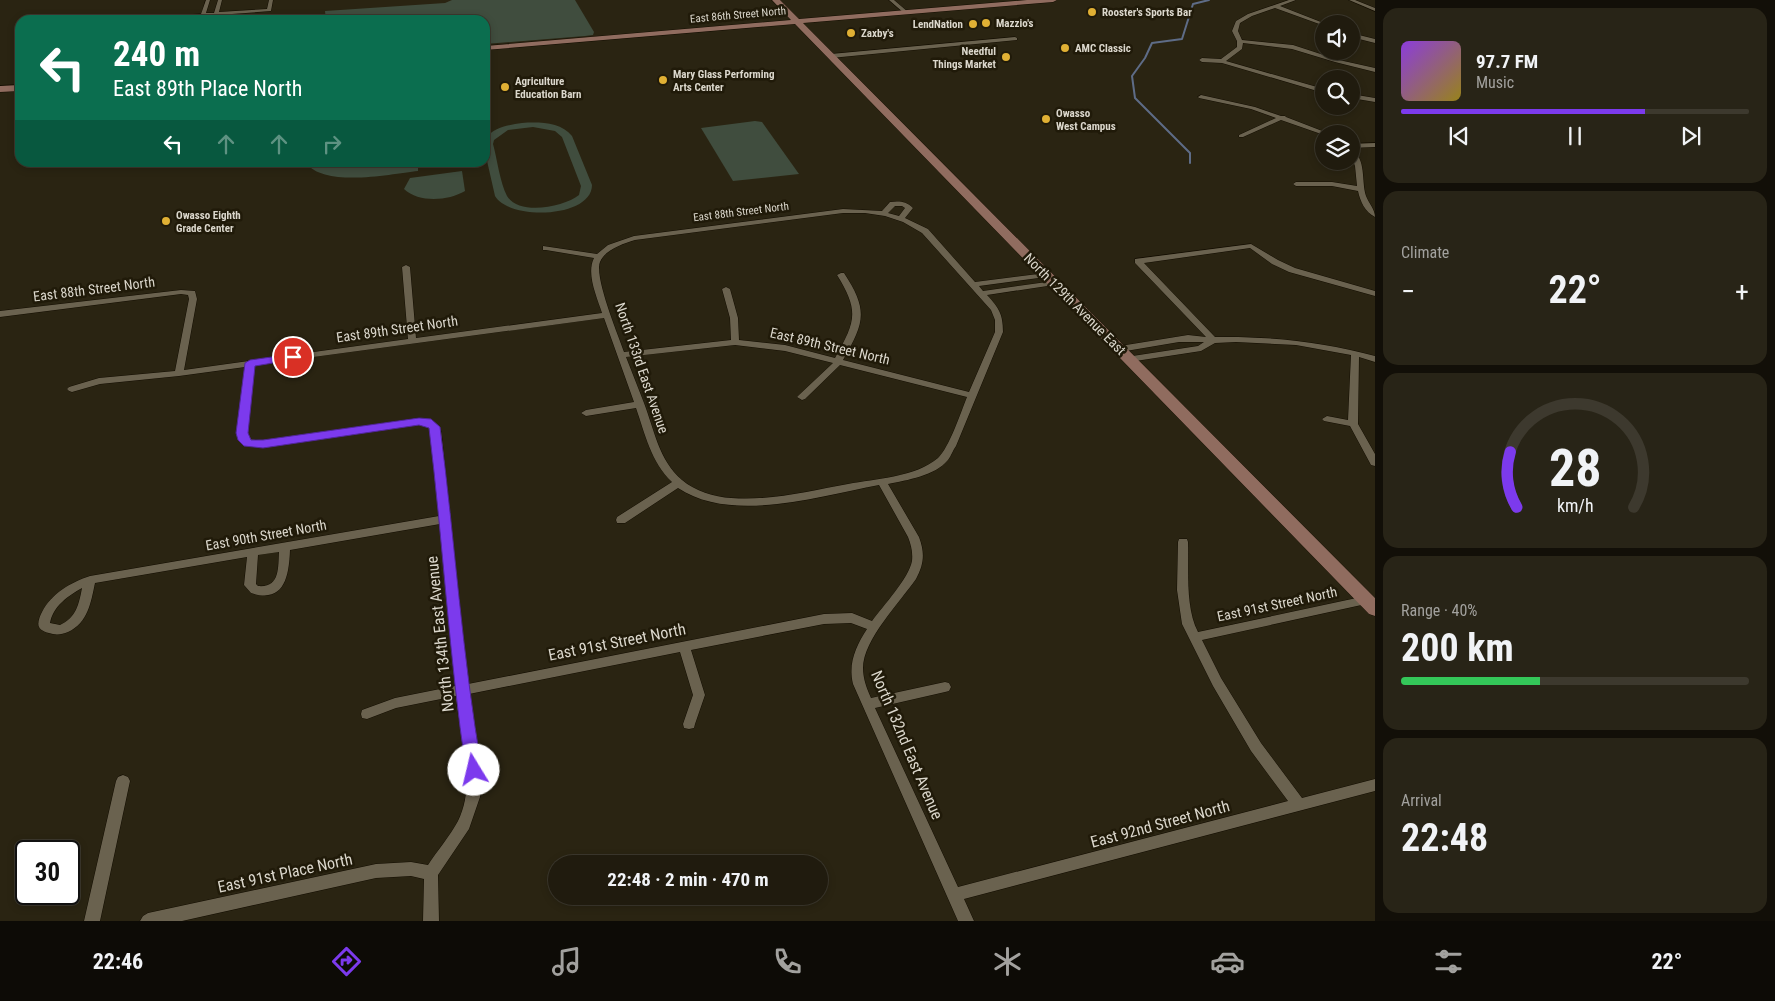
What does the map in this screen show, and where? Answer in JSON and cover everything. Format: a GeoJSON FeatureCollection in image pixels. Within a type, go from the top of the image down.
{"type":"FeatureCollection","features":[{"type":"Feature","properties":{"kind":"main road","name":"North 129th Avenue East"},"geometry":{"type":"LineString","coordinates":[[776,0],[1370,604]]}},
{"type":"Feature","properties":{"kind":"main road","name":"East 86th Street North"},"geometry":{"type":"LineString","coordinates":[[490,48],[1052,0]]}},
{"type":"Feature","properties":{"kind":"main road"},"geometry":{"type":"LineString","coordinates":[[0,89],[15,88]]}},
{"type":"Feature","properties":{"kind":"street"},"geometry":{"type":"LineString","coordinates":[[203,15],[208,0]]}},
{"type":"Feature","properties":{"kind":"street"},"geometry":{"type":"LineString","coordinates":[[216,15],[220,0]]}},
{"type":"Feature","properties":{"kind":"street"},"geometry":{"type":"LineString","coordinates":[[230,15],[269,10],[271,0]]}},
{"type":"Feature","properties":{"kind":"street"},"geometry":{"type":"LineString","coordinates":[[891,0],[906,12]]}},
{"type":"Feature","properties":{"kind":"street"},"geometry":{"type":"LineString","coordinates":[[1222,61],[1238,51],[1241,45],[1235,30],[1238,22],[1250,15],[1294,0]]}},
{"type":"Feature","properties":{"kind":"street"},"geometry":{"type":"LineString","coordinates":[[1351,0],[1375,10]]}},
{"type":"Feature","properties":{"kind":"street"},"geometry":{"type":"LineString","coordinates":[[1274,6],[1315,21]]}},
{"type":"Feature","properties":{"kind":"street"},"geometry":{"type":"LineString","coordinates":[[1360,37],[1375,41]]}},
{"type":"Feature","properties":{"kind":"street"},"geometry":{"type":"LineString","coordinates":[[831,56],[1016,39]]}},
{"type":"Feature","properties":{"kind":"street"},"geometry":{"type":"LineString","coordinates":[[1240,41],[1293,47],[1337,61],[1375,70]]}},
{"type":"Feature","properties":{"kind":"street"},"geometry":{"type":"LineString","coordinates":[[1202,60],[1222,61],[1315,87]]}},
{"type":"Feature","properties":{"kind":"street"},"geometry":{"type":"LineString","coordinates":[[1200,97],[1235,103],[1315,130]]}},
{"type":"Feature","properties":{"kind":"street"},"geometry":{"type":"LineString","coordinates":[[1360,98],[1375,100]]}},
{"type":"Feature","properties":{"kind":"street"},"geometry":{"type":"LineString","coordinates":[[1241,136],[1283,118]]}},
{"type":"Feature","properties":{"kind":"street"},"geometry":{"type":"LineString","coordinates":[[1360,146],[1375,145]]}},
{"type":"Feature","properties":{"kind":"street"},"geometry":{"type":"LineString","coordinates":[[1359,170],[1363,202],[1375,215]]}},
{"type":"Feature","properties":{"kind":"street"},"geometry":{"type":"LineString","coordinates":[[1296,184],[1332,184],[1360,188]]}},
{"type":"Feature","properties":{"kind":"street"},"geometry":{"type":"LineString","coordinates":[[621,520],[678,483],[715,498],[757,502],[882,482],[921,472],[942,460],[951,446],[998,332],[999,320],[995,310],[925,231],[901,218],[888,214],[892,204],[904,204],[909,208],[901,218]]}},
{"type":"Feature","properties":{"kind":"street","name":"East 88th Street North"},"geometry":{"type":"LineString","coordinates":[[600,257],[608,248],[620,242],[657,233],[843,211],[888,214]]}},
{"type":"Feature","properties":{"kind":"street"},"geometry":{"type":"LineString","coordinates":[[1213,340],[1138,261],[1251,246],[1275,262],[1292,270],[1375,294]]}},
{"type":"Feature","properties":{"kind":"street"},"geometry":{"type":"LineString","coordinates":[[546,248],[600,257]]}},
{"type":"Feature","properties":{"kind":"street","name":"North 133rd East Avenue"},"geometry":{"type":"LineString","coordinates":[[600,257],[595,266],[595,276],[607,315],[656,451],[669,474],[678,483]]}},
{"type":"Feature","properties":{"kind":"street"},"geometry":{"type":"LineString","coordinates":[[406,267],[412,341]]}},
{"type":"Feature","properties":{"kind":"street"},"geometry":{"type":"LineString","coordinates":[[802,397],[838,361],[851,340],[857,324],[858,308],[842,274]]}},
{"type":"Feature","properties":{"kind":"street"},"geometry":{"type":"LineString","coordinates":[[972,285],[1050,279]]}},
{"type":"Feature","properties":{"kind":"street"},"geometry":{"type":"LineString","coordinates":[[980,294],[1050,279]]}},
{"type":"Feature","properties":{"kind":"street"},"geometry":{"type":"LineString","coordinates":[[726,289],[734,318],[735,342]]}},
{"type":"Feature","properties":{"kind":"street","name":"East 88th Street North"},"geometry":{"type":"LineString","coordinates":[[0,314],[181,292],[192,293],[193,299],[179,373]]}},
{"type":"Feature","properties":{"kind":"street","name":"East 89th Street North"},"geometry":{"type":"LineString","coordinates":[[72,389],[99,381],[179,373],[607,315]]}},
{"type":"Feature","properties":{"kind":"street"},"geometry":{"type":"LineString","coordinates":[[1124,354],[1189,338],[1213,340],[1234,338],[1301,342],[1375,359]]}},
{"type":"Feature","properties":{"kind":"street"},"geometry":{"type":"LineString","coordinates":[[1124,354],[1201,348],[1213,340]]}},
{"type":"Feature","properties":{"kind":"street","name":"East 89th Street North"},"geometry":{"type":"LineString","coordinates":[[622,355],[735,342],[785,348],[971,395]]}},
{"type":"Feature","properties":{"kind":"street"},"geometry":{"type":"LineString","coordinates":[[1355,354],[1353,424],[1375,463]]}},
{"type":"Feature","properties":{"kind":"street","name":"North 134th East Avenue"},"geometry":{"type":"LineString","coordinates":[[250,363],[242,433],[244,440],[248,443],[263,444],[419,421],[431,424],[436,431],[462,690],[474,770],[473,797],[464,824],[431,873]]}},
{"type":"Feature","properties":{"kind":"street"},"geometry":{"type":"LineString","coordinates":[[586,412],[640,404]]}},
{"type":"Feature","properties":{"kind":"street"},"geometry":{"type":"LineString","coordinates":[[1327,420],[1353,424]]}},
{"type":"Feature","properties":{"kind":"street","name":"North 132nd East Avenue"},"geometry":{"type":"LineString","coordinates":[[882,482],[916,542],[918,553],[916,568],[875,627],[857,661],[860,688],[966,921]]}},
{"type":"Feature","properties":{"kind":"street","name":"East 90th Street North"},"geometry":{"type":"LineString","coordinates":[[90,580],[80,617],[74,623],[54,630],[48,629],[44,625],[44,617],[50,608],[71,589],[90,580],[446,519]]}},
{"type":"Feature","properties":{"kind":"street"},"geometry":{"type":"LineString","coordinates":[[1183,542],[1184,607],[1188,624],[1217,682],[1256,747],[1299,805]]}},
{"type":"Feature","properties":{"kind":"street"},"geometry":{"type":"LineString","coordinates":[[253,552],[250,585],[255,590],[264,591],[274,588],[281,581],[285,547]]}},
{"type":"Feature","properties":{"kind":"street","name":"East 91st Street North"},"geometry":{"type":"LineString","coordinates":[[1195,637],[1370,604]]}},
{"type":"Feature","properties":{"kind":"street","name":"East 91st Street North"},"geometry":{"type":"LineString","coordinates":[[367,714],[395,703],[824,619],[852,618],[875,627]]}},
{"type":"Feature","properties":{"kind":"street"},"geometry":{"type":"LineString","coordinates":[[684,646],[699,695],[689,724]]}},
{"type":"Feature","properties":{"kind":"street"},"geometry":{"type":"LineString","coordinates":[[867,704],[944,687]]}},
{"type":"Feature","properties":{"kind":"street"},"geometry":{"type":"LineString","coordinates":[[92,921],[123,780]]}},
{"type":"Feature","properties":{"kind":"street","name":"East 92nd Street North"},"geometry":{"type":"LineString","coordinates":[[953,895],[1375,785]]}},
{"type":"Feature","properties":{"kind":"street","name":"East 91st Place North"},"geometry":{"type":"LineString","coordinates":[[148,921],[376,871],[411,869],[431,873]]}},
{"type":"Feature","properties":{"kind":"street"},"geometry":{"type":"LineString","coordinates":[[431,873],[431,921]]}},
{"type":"Feature","properties":{"kind":"green space"},"geometry":{"type":"Polygon","coordinates":[[[452,0],[575,0],[594,32],[593,35],[585,36],[490,44],[490,15],[325,15],[325,11],[445,3],[452,0]]]}},
{"type":"Feature","properties":{"kind":"green space"},"geometry":{"type":"Polygon","coordinates":[[[755,121],[762,122],[799,174],[733,181],[701,128],[755,121]]]}},
{"type":"Feature","properties":{"kind":"green space"},"geometry":{"type":"Polygon","coordinates":[[[522,123],[549,124],[556,125],[567,131],[572,136],[592,185],[588,196],[579,204],[565,210],[549,212],[532,212],[503,204],[495,196],[488,167],[490,167],[490,134],[497,129],[522,123]],[[533,127],[508,130],[494,140],[493,144],[502,184],[507,196],[513,202],[521,206],[542,208],[563,203],[579,195],[581,186],[562,137],[555,131],[533,127]]]}},
{"type":"Feature","properties":{"kind":"green space"},"geometry":{"type":"Polygon","coordinates":[[[310,167],[418,167],[418,171],[359,178],[328,175],[315,171],[310,167]]]}},
{"type":"Feature","properties":{"kind":"green space"},"geometry":{"type":"Polygon","coordinates":[[[462,171],[465,191],[450,197],[434,199],[417,197],[404,189],[410,178],[462,171]]]}},
{"type":"Feature","properties":{"kind":"waterway"},"geometry":{"type":"LineString","coordinates":[[1190,163],[1190,153],[1135,98],[1132,76],[1145,58],[1152,43],[1182,39],[1193,4],[1209,0]]}},
{"type":"Feature","properties":{"kind":"place","name":"Rooster's Sports Bar"},"geometry":{"type":"Point","coordinates":[1092,12]}},
{"type":"Feature","properties":{"kind":"place","name":"Mazzio's"},"geometry":{"type":"Point","coordinates":[986,23]}},
{"type":"Feature","properties":{"kind":"place","name":"LendNation"},"geometry":{"type":"Point","coordinates":[973,24]}},
{"type":"Feature","properties":{"kind":"place","name":"Zaxby's"},"geometry":{"type":"Point","coordinates":[851,33]}},
{"type":"Feature","properties":{"kind":"place","name":"AMC Classic"},"geometry":{"type":"Point","coordinates":[1065,48]}},
{"type":"Feature","properties":{"kind":"place","name":"Needful Things Market"},"geometry":{"type":"Point","coordinates":[1006,57]}},
{"type":"Feature","properties":{"kind":"place","name":"Mary Glass Performing Arts Center"},"geometry":{"type":"Point","coordinates":[663,80]}},
{"type":"Feature","properties":{"kind":"place","name":"Agriculture Education Barn"},"geometry":{"type":"Point","coordinates":[505,87]}},
{"type":"Feature","properties":{"kind":"place","name":"Owasso West Campus"},"geometry":{"type":"Point","coordinates":[1046,119]}},
{"type":"Feature","properties":{"kind":"place","name":"Owasso Eighth Grade Center"},"geometry":{"type":"Point","coordinates":[166,221]}},
{"type":"Feature","properties":{"kind":"route"},"geometry":{"type":"LineString","coordinates":[[293,357],[250,363],[242,433],[244,440],[248,443],[263,444],[419,421],[427,422],[435,427],[446,519],[464,709],[474,770]]}}]}
